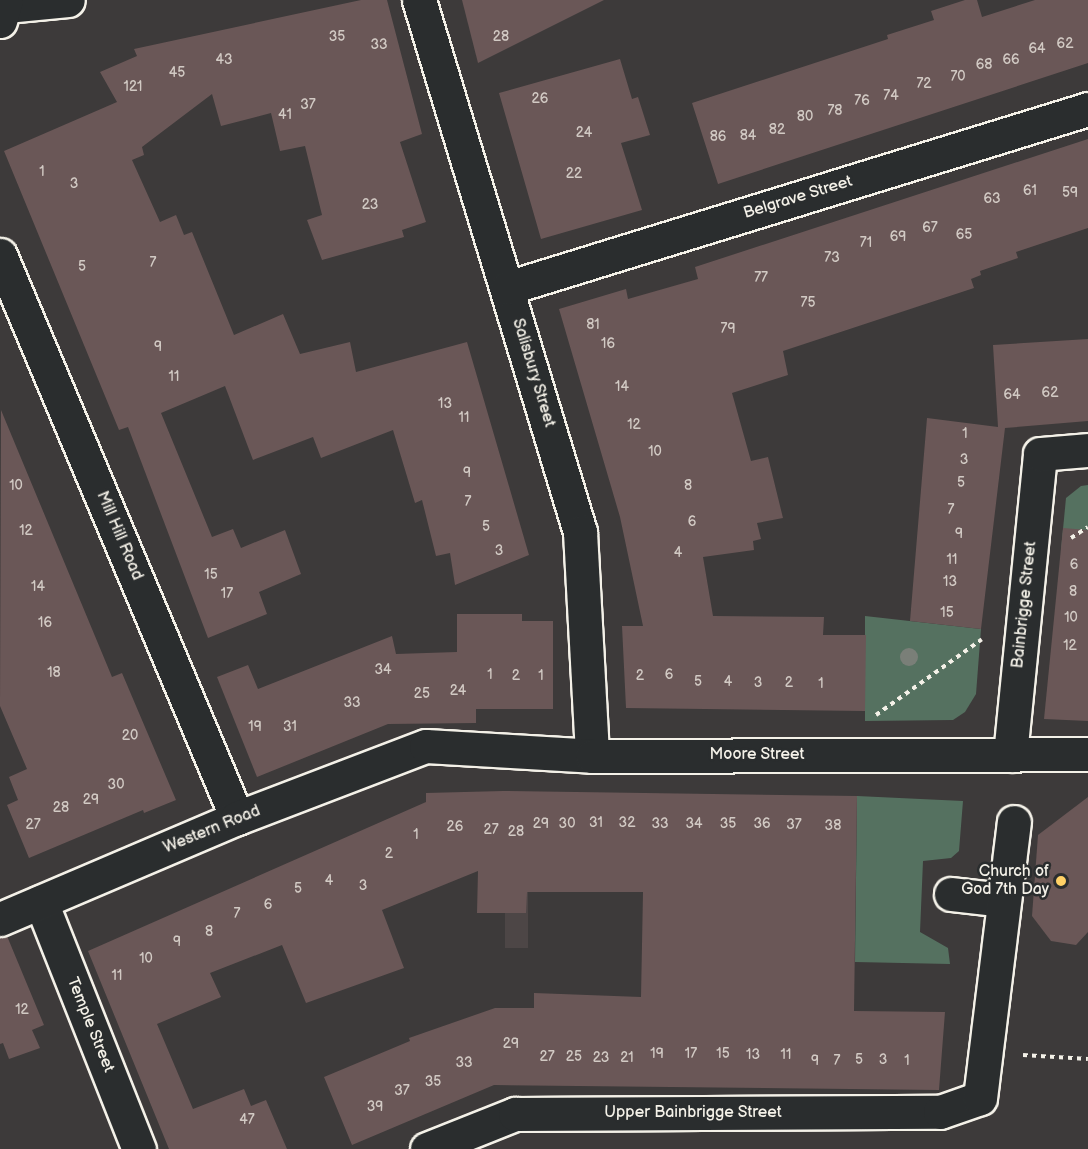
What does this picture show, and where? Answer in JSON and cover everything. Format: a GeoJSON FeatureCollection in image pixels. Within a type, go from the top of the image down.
{"type":"FeatureCollection","features":[{"type":"Feature","properties":{"kind":"street"},"geometry":{"type":"LineString","coordinates":[[4,9],[68,0]]}},
{"type":"Feature","properties":{"kind":"street","name":"Salisbury Street"},"geometry":{"type":"LineString","coordinates":[[419,0],[580,532],[592,756]]}},
{"type":"Feature","properties":{"kind":"street","name":"Belgrave Street"},"geometry":{"type":"LineString","coordinates":[[507,288],[1088,109]]}},
{"type":"Feature","properties":{"kind":"street","name":"Mill Hill Road"},"geometry":{"type":"LineString","coordinates":[[0,255],[237,818]]}},
{"type":"Feature","properties":{"kind":"street","name":"Bainbrigge Street"},"geometry":{"type":"LineString","coordinates":[[1010,755],[1040,454],[1088,450]]}},
{"type":"Feature","properties":{"kind":"street","name":"Western Road"},"geometry":{"type":"LineString","coordinates":[[0,919],[237,818],[426,747]]}},
{"type":"Feature","properties":{"kind":"street","name":"Moore Street"},"geometry":{"type":"LineString","coordinates":[[426,747],[592,756],[1088,754]]}},
{"type":"Feature","properties":{"kind":"street"},"geometry":{"type":"LineString","coordinates":[[986,1053],[1014,822]]}},
{"type":"Feature","properties":{"kind":"street"},"geometry":{"type":"LineString","coordinates":[[951,894],[1004,900]]}},
{"type":"Feature","properties":{"kind":"street","name":"Temple Street"},"geometry":{"type":"LineString","coordinates":[[41,902],[139,1149]]}},
{"type":"Feature","properties":{"kind":"street","name":"Upper Bainbrigge Street"},"geometry":{"type":"LineString","coordinates":[[427,1149],[515,1114],[940,1112],[963,1102],[980,1098],[986,1053]]}},
{"type":"Feature","properties":{"kind":"path"},"geometry":{"type":"LineString","coordinates":[[840,755],[869,721],[980,641],[1023,619]]}},
{"type":"Feature","properties":{"kind":"path"},"geometry":{"type":"LineString","coordinates":[[986,1053],[1088,1059]]}},
{"type":"Feature","properties":{"kind":"shaded area"},"geometry":{"type":"Polygon","coordinates":[[[505,792],[528,792],[528,948],[505,948],[505,792]]]}},
{"type":"Feature","properties":{"kind":"green space"},"geometry":{"type":"Polygon","coordinates":[[[1088,485],[1088,553],[1061,550],[1066,498],[1081,486],[1088,485]]]}},
{"type":"Feature","properties":{"kind":"green space"},"geometry":{"type":"Polygon","coordinates":[[[865,616],[981,629],[976,694],[965,712],[953,720],[865,721],[865,616]]]}},
{"type":"Feature","properties":{"kind":"green space"},"geometry":{"type":"Polygon","coordinates":[[[857,796],[963,801],[959,851],[951,858],[923,861],[920,932],[948,948],[950,964],[855,962],[857,796]]]}},
{"type":"Feature","properties":{"kind":"building"},"geometry":{"type":"Polygon","coordinates":[[[361,0],[387,0],[422,134],[400,142],[426,222],[402,230],[404,237],[322,260],[307,220],[322,215],[305,146],[280,151],[271,113],[221,126],[212,94],[142,147],[144,155],[132,160],[160,222],[176,215],[184,235],[192,232],[234,335],[283,314],[300,354],[350,342],[356,372],[467,342],[529,555],[455,585],[450,553],[436,556],[422,500],[415,503],[393,430],[321,458],[313,437],[253,460],[225,386],[161,413],[212,537],[233,529],[241,548],[285,530],[301,574],[259,592],[267,614],[208,638],[128,427],[119,430],[4,151],[117,102],[100,72],[137,56],[134,49],[361,0]]]}},
{"type":"Feature","properties":{"kind":"building"},"geometry":{"type":"Polygon","coordinates":[[[462,0],[604,0],[478,63],[462,0]]]}},
{"type":"Feature","properties":{"kind":"building"},"geometry":{"type":"Polygon","coordinates":[[[965,0],[977,0],[982,17],[1035,0],[1088,0],[1088,63],[718,184],[692,103],[888,39],[887,35],[934,20],[931,11],[965,0]]]}},
{"type":"Feature","properties":{"kind":"building"},"geometry":{"type":"Polygon","coordinates":[[[620,59],[632,99],[638,97],[650,135],[621,143],[642,210],[541,239],[499,93],[620,59]]]}},
{"type":"Feature","properties":{"kind":"building"},"geometry":{"type":"Polygon","coordinates":[[[1088,139],[1088,228],[1016,252],[1018,258],[980,271],[981,275],[971,279],[974,288],[783,351],[788,375],[732,393],[751,461],[768,457],[783,518],[757,523],[761,539],[753,541],[754,550],[703,557],[713,616],[824,617],[823,635],[866,635],[865,711],[626,708],[622,626],[643,626],[620,517],[559,309],[626,289],[628,299],[698,279],[695,267],[1088,139]]]}},
{"type":"Feature","properties":{"kind":"building"},"geometry":{"type":"Polygon","coordinates":[[[1088,339],[1088,421],[1005,428],[981,629],[910,621],[927,418],[998,427],[993,345],[1088,339]]]}},
{"type":"Feature","properties":{"kind":"building"},"geometry":{"type":"Polygon","coordinates":[[[1,410],[112,677],[122,673],[176,800],[144,813],[143,810],[29,858],[7,805],[18,800],[9,777],[27,769],[0,706],[1,410]]]}},
{"type":"Feature","properties":{"kind":"building"},"geometry":{"type":"Polygon","coordinates":[[[1063,528],[1088,530],[1088,721],[1044,719],[1063,528]]]}},
{"type":"Feature","properties":{"kind":"building"},"geometry":{"type":"Polygon","coordinates":[[[457,614],[522,614],[522,621],[553,621],[553,709],[476,709],[476,723],[388,724],[257,777],[217,677],[248,665],[258,689],[392,636],[396,654],[457,652],[457,614]]]}},
{"type":"Feature","properties":{"kind":"building"},"geometry":{"type":"Polygon","coordinates":[[[503,791],[857,796],[854,1011],[945,1012],[939,1090],[494,1085],[352,1145],[324,1077],[410,1041],[409,1038],[495,1008],[534,1008],[534,993],[641,997],[643,892],[527,892],[526,913],[477,913],[478,871],[382,910],[404,968],[306,1003],[282,945],[210,973],[221,997],[157,1024],[193,1109],[244,1089],[251,1106],[266,1100],[287,1149],[169,1149],[88,951],[426,802],[426,793],[503,791]]]}},
{"type":"Feature","properties":{"kind":"building","name":"Church of God 7th Day"},"geometry":{"type":"Polygon","coordinates":[[[1088,797],[1088,932],[1076,945],[1051,941],[1032,916],[1038,835],[1088,797]]]}},
{"type":"Feature","properties":{"kind":"building"},"geometry":{"type":"Polygon","coordinates":[[[7,936],[44,1025],[32,1030],[40,1048],[9,1059],[3,1043],[0,1044],[0,937],[7,936]]]}},
{"type":"Feature","properties":{"kind":"place","name":"Church of God 7th Day"},"geometry":{"type":"Point","coordinates":[1061,881]}}]}
